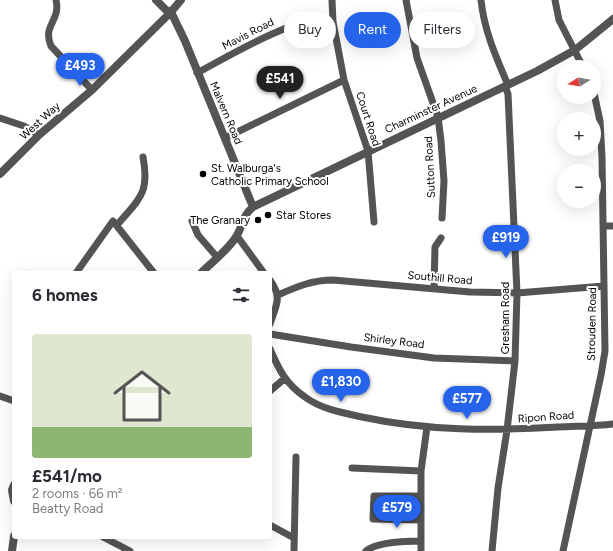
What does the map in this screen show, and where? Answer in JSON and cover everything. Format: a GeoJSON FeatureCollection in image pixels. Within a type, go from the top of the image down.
{"type":"FeatureCollection","features":[{"type":"Feature","properties":{"kind":"street"},"geometry":{"type":"LineString","coordinates":[[56,0],[57,13],[48,31],[48,38],[51,46],[92,90]]}},
{"type":"Feature","properties":{"kind":"street","name":"Malvern Road"},"geometry":{"type":"LineString","coordinates":[[156,0],[166,10],[171,12],[185,41],[253,207]]}},
{"type":"Feature","properties":{"kind":"street","name":"West Way"},"geometry":{"type":"LineString","coordinates":[[0,174],[39,135],[92,90],[171,12],[181,0]]}},
{"type":"Feature","properties":{"kind":"street","name":"Court Road"},"geometry":{"type":"LineString","coordinates":[[332,0],[333,12]]}},
{"type":"Feature","properties":{"kind":"street","name":"Sutton Road"},"geometry":{"type":"LineString","coordinates":[[406,0],[417,58],[438,117],[444,181],[442,218]]}},
{"type":"Feature","properties":{"kind":"street","name":"Gresham Road"},"geometry":{"type":"LineString","coordinates":[[482,0],[483,16],[490,42],[508,94],[517,293],[515,361],[507,430],[498,488],[492,551]]}},
{"type":"Feature","properties":{"kind":"street"},"geometry":{"type":"LineString","coordinates":[[555,0],[559,20],[580,60]]}},
{"type":"Feature","properties":{"kind":"street","name":"Charminster Avenue"},"geometry":{"type":"LineString","coordinates":[[253,207],[438,117],[506,86],[575,50],[613,19]]}},
{"type":"Feature","properties":{"kind":"street","name":"Mavis Road"},"geometry":{"type":"LineString","coordinates":[[198,73],[248,45],[284,29]]}},
{"type":"Feature","properties":{"kind":"street","name":"Court Road"},"geometry":{"type":"LineString","coordinates":[[336,38],[344,80],[368,151],[374,222]]}},
{"type":"Feature","properties":{"kind":"street"},"geometry":{"type":"LineString","coordinates":[[225,138],[344,80]]}},
{"type":"Feature","properties":{"kind":"street","name":"Strouden Road"},"geometry":{"type":"LineString","coordinates":[[563,551],[605,351],[604,226],[600,121],[596,104]]}},
{"type":"Feature","properties":{"kind":"street"},"geometry":{"type":"LineString","coordinates":[[0,118],[24,126],[39,135]]}},
{"type":"Feature","properties":{"kind":"street"},"geometry":{"type":"LineString","coordinates":[[117,225],[140,198],[145,185],[146,173],[143,157]]}},
{"type":"Feature","properties":{"kind":"street"},"geometry":{"type":"LineString","coordinates":[[203,271],[237,236],[244,217],[253,207]]}},
{"type":"Feature","properties":{"kind":"street"},"geometry":{"type":"LineString","coordinates":[[77,271],[113,221],[152,271]]}},
{"type":"Feature","properties":{"kind":"street"},"geometry":{"type":"LineString","coordinates":[[192,222],[191,230],[198,235],[217,257]]}},
{"type":"Feature","properties":{"kind":"street"},"geometry":{"type":"LineString","coordinates":[[604,226],[613,226]]}},
{"type":"Feature","properties":{"kind":"street"},"geometry":{"type":"LineString","coordinates":[[237,236],[263,271]]}},
{"type":"Feature","properties":{"kind":"street"},"geometry":{"type":"LineString","coordinates":[[434,288],[435,247],[441,238]]}},
{"type":"Feature","properties":{"kind":"street","name":"Southill Road"},"geometry":{"type":"LineString","coordinates":[[278,295],[306,283],[320,280],[470,292],[517,293],[604,286]]}},
{"type":"Feature","properties":{"kind":"street"},"geometry":{"type":"LineString","coordinates":[[272,283],[278,295],[272,318]]}},
{"type":"Feature","properties":{"kind":"street","name":"Shirley Road"},"geometry":{"type":"LineString","coordinates":[[272,334],[434,358],[515,361]]}},
{"type":"Feature","properties":{"kind":"street","name":"Ripon Road"},"geometry":{"type":"LineString","coordinates":[[272,354],[284,379],[292,388],[306,398],[321,406],[374,420],[427,427],[472,430],[507,430],[613,424]]}},
{"type":"Feature","properties":{"kind":"street"},"geometry":{"type":"LineString","coordinates":[[272,389],[284,379]]}},
{"type":"Feature","properties":{"kind":"street"},"geometry":{"type":"LineString","coordinates":[[0,396],[12,400]]}},
{"type":"Feature","properties":{"kind":"street"},"geometry":{"type":"LineString","coordinates":[[421,551],[421,471],[427,427]]}},
{"type":"Feature","properties":{"kind":"street"},"geometry":{"type":"LineString","coordinates":[[294,551],[296,457]]}},
{"type":"Feature","properties":{"kind":"street"},"geometry":{"type":"LineString","coordinates":[[352,468],[421,471]]}},
{"type":"Feature","properties":{"kind":"street"},"geometry":{"type":"LineString","coordinates":[[421,496],[374,496],[374,519],[421,520]]}},
{"type":"Feature","properties":{"kind":"street"},"geometry":{"type":"LineString","coordinates":[[272,526],[294,538]]}},
{"type":"Feature","properties":{"kind":"street"},"geometry":{"type":"LineString","coordinates":[[12,551],[14,539]]}},
{"type":"Feature","properties":{"kind":"street"},"geometry":{"type":"LineString","coordinates":[[107,539],[130,551]]}},
{"type":"Feature","properties":{"kind":"street"},"geometry":{"type":"LineString","coordinates":[[366,551],[374,546],[406,541],[421,541]]}},
{"type":"Feature","properties":{"kind":"shaded area"},"geometry":{"type":"Polygon","coordinates":[[[377,498],[415,499],[415,518],[377,516],[377,498]]]}},
{"type":"Feature","properties":{"kind":"place","name":"St. Walburga's Catholic Primary School"},"geometry":{"type":"Point","coordinates":[203,174]}},
{"type":"Feature","properties":{"kind":"place","name":"Star Stores"},"geometry":{"type":"Point","coordinates":[268,215]}},
{"type":"Feature","properties":{"kind":"place","name":"The Granary"},"geometry":{"type":"Point","coordinates":[258,220]}}]}
